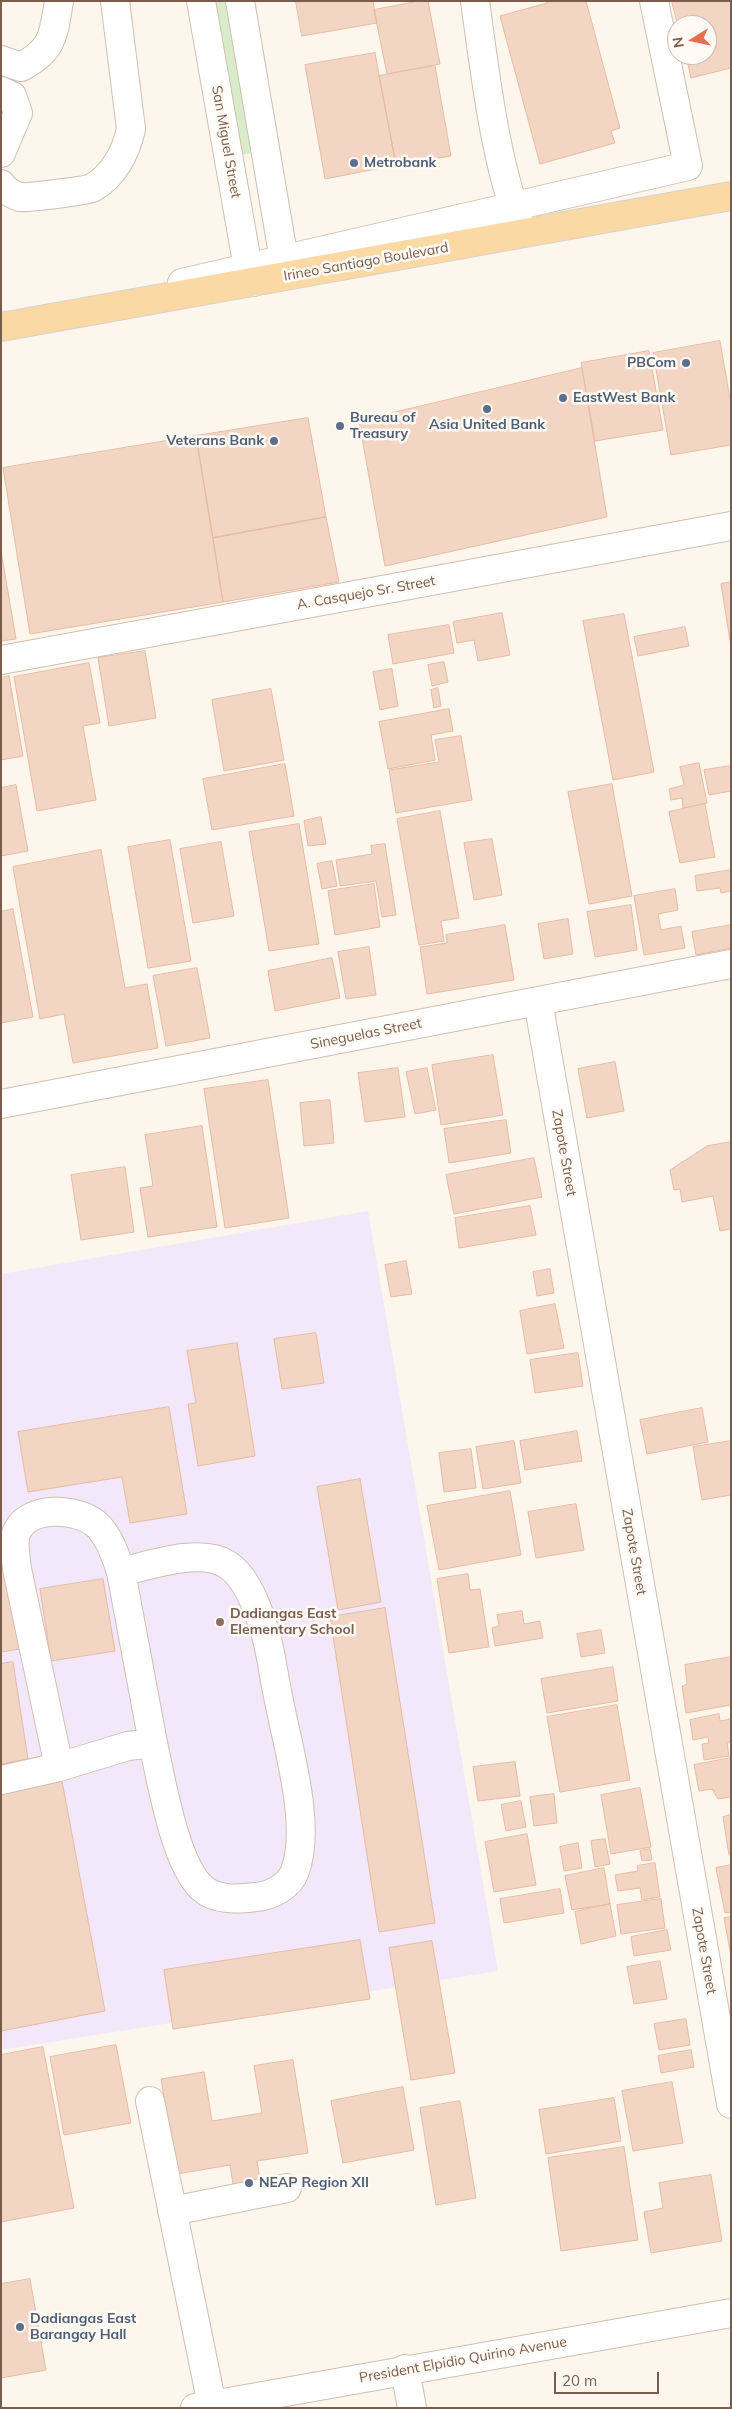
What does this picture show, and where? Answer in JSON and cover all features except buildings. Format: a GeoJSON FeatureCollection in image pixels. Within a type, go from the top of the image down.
{"type":"FeatureCollection","features":[{"type":"Feature","properties":{"kind":"main road","name":"Irineo Santiago Boulevard"},"geometry":{"type":"LineString","coordinates":[[11,322],[288,267],[523,233],[731,196]]}},
{"type":"Feature","properties":{"kind":"street"},"geometry":{"type":"LineString","coordinates":[[1,60],[20,67],[39,57],[52,38],[59,1]]}},
{"type":"Feature","properties":{"kind":"street"},"geometry":{"type":"LineString","coordinates":[[1,184],[3,188],[21,197],[91,189],[107,178],[126,149],[131,129],[115,1]]}},
{"type":"Feature","properties":{"kind":"street","name":"San Miguel Street"},"geometry":{"type":"LineString","coordinates":[[201,1],[250,275]]}},
{"type":"Feature","properties":{"kind":"street"},"geometry":{"type":"LineString","coordinates":[[240,1],[288,267],[513,206],[688,166],[654,1]]}},
{"type":"Feature","properties":{"kind":"street"},"geometry":{"type":"LineString","coordinates":[[475,1],[490,106],[513,206],[523,233]]}},
{"type":"Feature","properties":{"kind":"street"},"geometry":{"type":"LineString","coordinates":[[1,91],[12,96],[18,113],[1,153]]}},
{"type":"Feature","properties":{"kind":"street","name":"A. Casquejo Sr. Street"},"geometry":{"type":"LineString","coordinates":[[1,660],[731,526]]}},
{"type":"Feature","properties":{"kind":"street","name":"Sineguelas Street"},"geometry":{"type":"LineString","coordinates":[[1,1104],[731,964]]}},
{"type":"Feature","properties":{"kind":"street","name":"Zapote Street"},"geometry":{"type":"LineString","coordinates":[[538,1001],[731,2104]]}},
{"type":"Feature","properties":{"kind":"street"},"geometry":{"type":"LineString","coordinates":[[59,1767],[17,1569],[15,1546],[17,1531],[31,1517],[56,1511],[79,1514],[96,1524],[112,1545],[121,1572],[154,1743],[177,1839],[186,1867],[202,1888],[217,1896],[237,1899],[262,1897],[284,1887],[295,1873],[300,1847],[300,1810],[264,1627],[251,1596],[228,1564],[204,1556],[174,1560],[121,1572]]}},
{"type":"Feature","properties":{"kind":"street"},"geometry":{"type":"LineString","coordinates":[[1,1780],[59,1767],[128,1746],[154,1743]]}},
{"type":"Feature","properties":{"kind":"street"},"geometry":{"type":"LineString","coordinates":[[150,2102],[172,2211],[203,2406]]}},
{"type":"Feature","properties":{"kind":"street"},"geometry":{"type":"LineString","coordinates":[[172,2211],[287,2188]]}},
{"type":"Feature","properties":{"kind":"street","name":"President Elpidio Quirino Avenue"},"geometry":{"type":"LineString","coordinates":[[203,2406],[731,2313]]}},
{"type":"Feature","properties":{"kind":"street"},"geometry":{"type":"LineString","coordinates":[[405,2369],[412,2408]]}},
{"type":"Feature","properties":{"kind":"shaded area","name":"Dadiangas East Elementary School"},"geometry":{"type":"Polygon","coordinates":[[[368,1211],[498,1971],[1,2050],[1,1274],[368,1211]]]}},
{"type":"Feature","properties":{"kind":"green space"},"geometry":{"type":"Polygon","coordinates":[[[213,1],[225,1],[253,153],[241,155],[213,1]]]}},
{"type":"Feature","properties":{"kind":"place","name":"Metrobank"},"geometry":{"type":"Point","coordinates":[354,163]}},
{"type":"Feature","properties":{"kind":"place","name":"PBCom"},"geometry":{"type":"Point","coordinates":[686,363]}},
{"type":"Feature","properties":{"kind":"place","name":"EastWest Bank"},"geometry":{"type":"Point","coordinates":[563,398]}},
{"type":"Feature","properties":{"kind":"place","name":"Asia United Bank"},"geometry":{"type":"Point","coordinates":[487,409]}},
{"type":"Feature","properties":{"kind":"place","name":"Bureau of Treasury"},"geometry":{"type":"Point","coordinates":[340,426]}},
{"type":"Feature","properties":{"kind":"place","name":"Veterans Bank"},"geometry":{"type":"Point","coordinates":[274,441]}},
{"type":"Feature","properties":{"kind":"place","name":"Dadiangas East Elementary School"},"geometry":{"type":"Point","coordinates":[220,1622]}},
{"type":"Feature","properties":{"kind":"place","name":"NEAP Region XII"},"geometry":{"type":"Point","coordinates":[249,2183]}},
{"type":"Feature","properties":{"kind":"place","name":"Dadiangas East Barangay Hall"},"geometry":{"type":"Point","coordinates":[20,2327]}}]}
